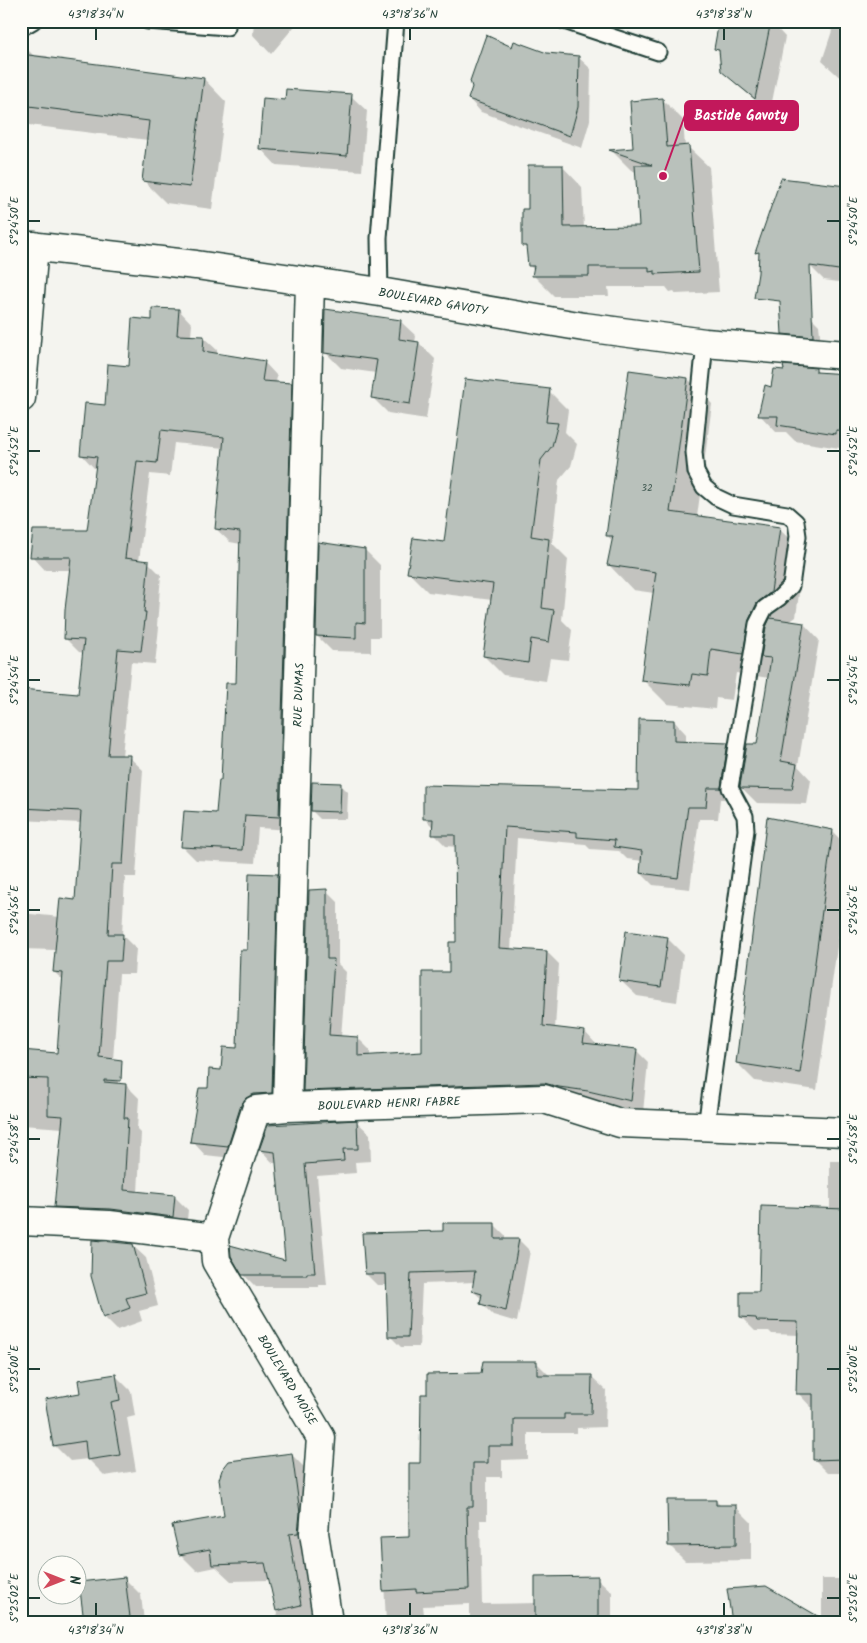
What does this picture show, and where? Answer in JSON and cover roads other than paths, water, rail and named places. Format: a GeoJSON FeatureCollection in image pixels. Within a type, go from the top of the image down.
{"type":"FeatureCollection","features":[{"type":"Feature","properties":{"kind":"street","name":"BOULEVARD GAVOTY"},"geometry":{"type":"LineString","coordinates":[[28,245],[196,265],[380,292],[584,328],[705,343],[846,354]]}},
{"type":"Feature","properties":{"kind":"street"},"geometry":{"type":"LineString","coordinates":[[21,398],[28,245]]}},
{"type":"Feature","properties":{"kind":"street","name":"RUE DUMAS"},"geometry":{"type":"LineString","coordinates":[[287,1107],[310,283]]}},
{"type":"Feature","properties":{"kind":"street","name":"BOULEVARD HENRI FABRE"},"geometry":{"type":"LineString","coordinates":[[214,1238],[256,1110],[287,1107],[544,1099],[620,1123],[846,1132]]}},
{"type":"Feature","properties":{"kind":"street"},"geometry":{"type":"LineString","coordinates":[[21,1221],[109,1225],[214,1238]]}},
{"type":"Feature","properties":{"kind":"street","name":"BOULEVARD MOÏSE"},"geometry":{"type":"LineString","coordinates":[[214,1238],[216,1261],[321,1438],[314,1533],[328,1622]]}},
{"type":"Feature","properties":{"kind":"lane"},"geometry":{"type":"LineString","coordinates":[[21,28],[33,21]]}},
{"type":"Feature","properties":{"kind":"lane"},"geometry":{"type":"LineString","coordinates":[[148,21],[227,27]]}},
{"type":"Feature","properties":{"kind":"lane"},"geometry":{"type":"LineString","coordinates":[[380,292],[379,238],[396,21]]}},
{"type":"Feature","properties":{"kind":"lane"},"geometry":{"type":"LineString","coordinates":[[564,21],[658,52]]}},
{"type":"Feature","properties":{"kind":"lane"},"geometry":{"type":"LineString","coordinates":[[705,343],[694,452],[696,472],[704,487],[716,497],[733,506],[787,514],[796,522],[798,536],[790,586],[779,598],[764,608],[757,624],[730,788],[745,816],[746,830],[706,1127]]}},
{"type":"Feature","properties":{"kind":"place","name":"Bastide Gavoty"},"geometry":{"type":"Point","coordinates":[663,176]}}]}
